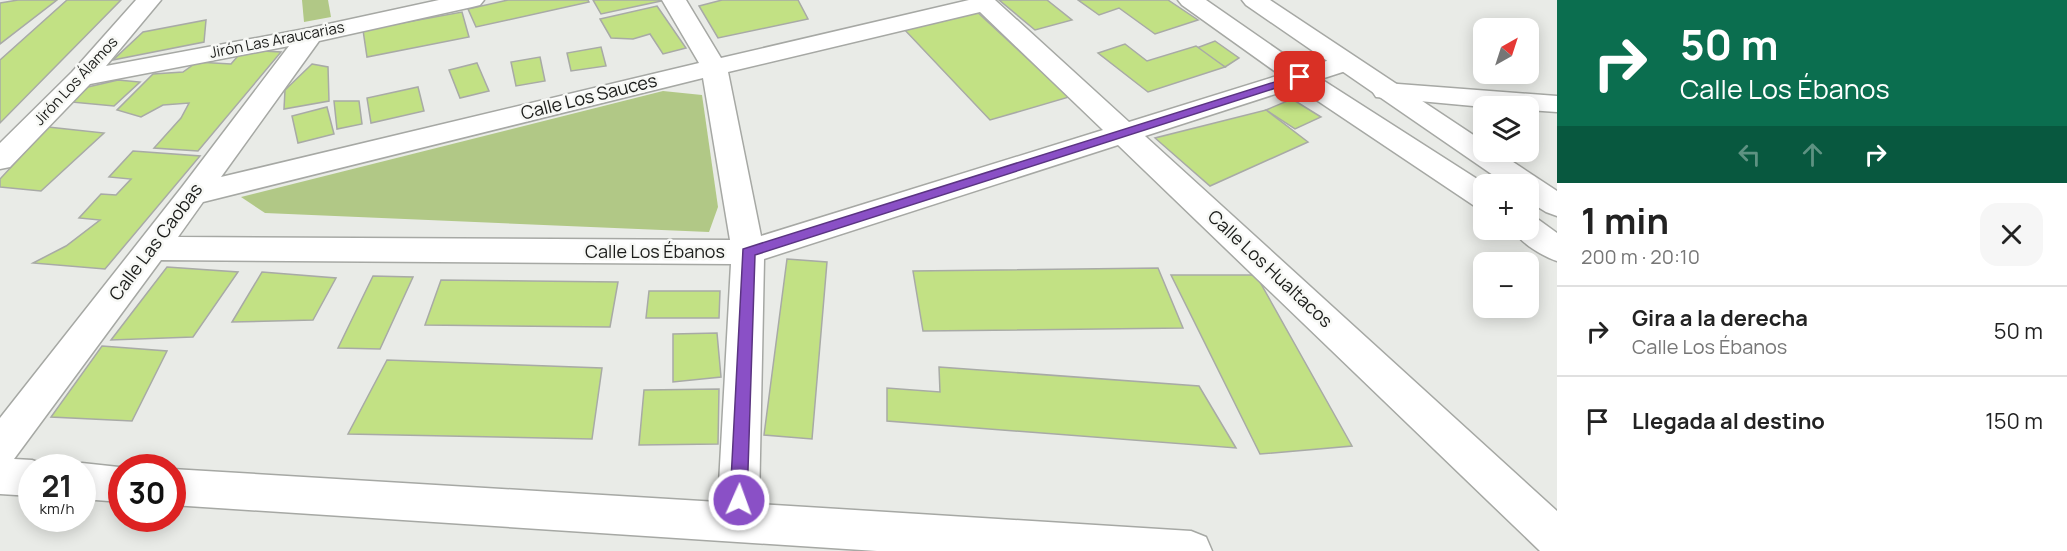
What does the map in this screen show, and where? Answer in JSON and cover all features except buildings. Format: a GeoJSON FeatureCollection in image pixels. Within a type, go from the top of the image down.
{"type":"FeatureCollection","features":[{"type":"Feature","properties":{"kind":"street","name":"Jirón Los Álamos"},"geometry":{"type":"LineString","coordinates":[[0,160],[81,78],[149,0]]}},
{"type":"Feature","properties":{"kind":"street","name":"Jirón Las Araucarias"},"geometry":{"type":"LineString","coordinates":[[81,78],[310,35],[472,0]]}},
{"type":"Feature","properties":{"kind":"street"},"geometry":{"type":"LineString","coordinates":[[674,0],[714,67],[748,252],[738,523]]}},
{"type":"Feature","properties":{"kind":"street"},"geometry":{"type":"LineString","coordinates":[[1191,0],[1300,77],[1473,191]]}},
{"type":"Feature","properties":{"kind":"street"},"geometry":{"type":"LineString","coordinates":[[1254,0],[1510,174]]}},
{"type":"Feature","properties":{"kind":"street","name":"Calle Los Sauces"},"geometry":{"type":"LineString","coordinates":[[193,194],[983,2]]}},
{"type":"Feature","properties":{"kind":"street","name":"Calle Los Hualtacos"},"geometry":{"type":"LineString","coordinates":[[983,2],[1125,132],[1557,539]]}},
{"type":"Feature","properties":{"kind":"street","name":"Calle Las Caobas"},"geometry":{"type":"LineString","coordinates":[[0,447],[193,194],[310,35]]}},
{"type":"Feature","properties":{"kind":"street","name":"Calle Los Ébanos"},"geometry":{"type":"LineString","coordinates":[[150,248],[748,252],[1346,63]]}},
{"type":"Feature","properties":{"kind":"street"},"geometry":{"type":"LineString","coordinates":[[1385,91],[1557,104]]}},
{"type":"Feature","properties":{"kind":"street"},"geometry":{"type":"LineString","coordinates":[[1539,193],[1557,205]]}},
{"type":"Feature","properties":{"kind":"street"},"geometry":{"type":"LineString","coordinates":[[1539,236],[1557,249]]}},
{"type":"Feature","properties":{"kind":"street"},"geometry":{"type":"LineString","coordinates":[[0,476],[18,477]]}},
{"type":"Feature","properties":{"kind":"street"},"geometry":{"type":"LineString","coordinates":[[186,488],[1191,551]]}},
{"type":"Feature","properties":{"kind":"green space"},"geometry":{"type":"Polygon","coordinates":[[[302,0],[328,0],[331,17],[304,22],[302,0]]]}},
{"type":"Feature","properties":{"kind":"green space"},"geometry":{"type":"Polygon","coordinates":[[[663,91],[702,95],[718,207],[709,232],[265,213],[241,197],[663,91]]]}},
{"type":"Feature","properties":{"kind":"route"},"geometry":{"type":"LineString","coordinates":[[739,500],[748,252],[1300,77]]}}]}
